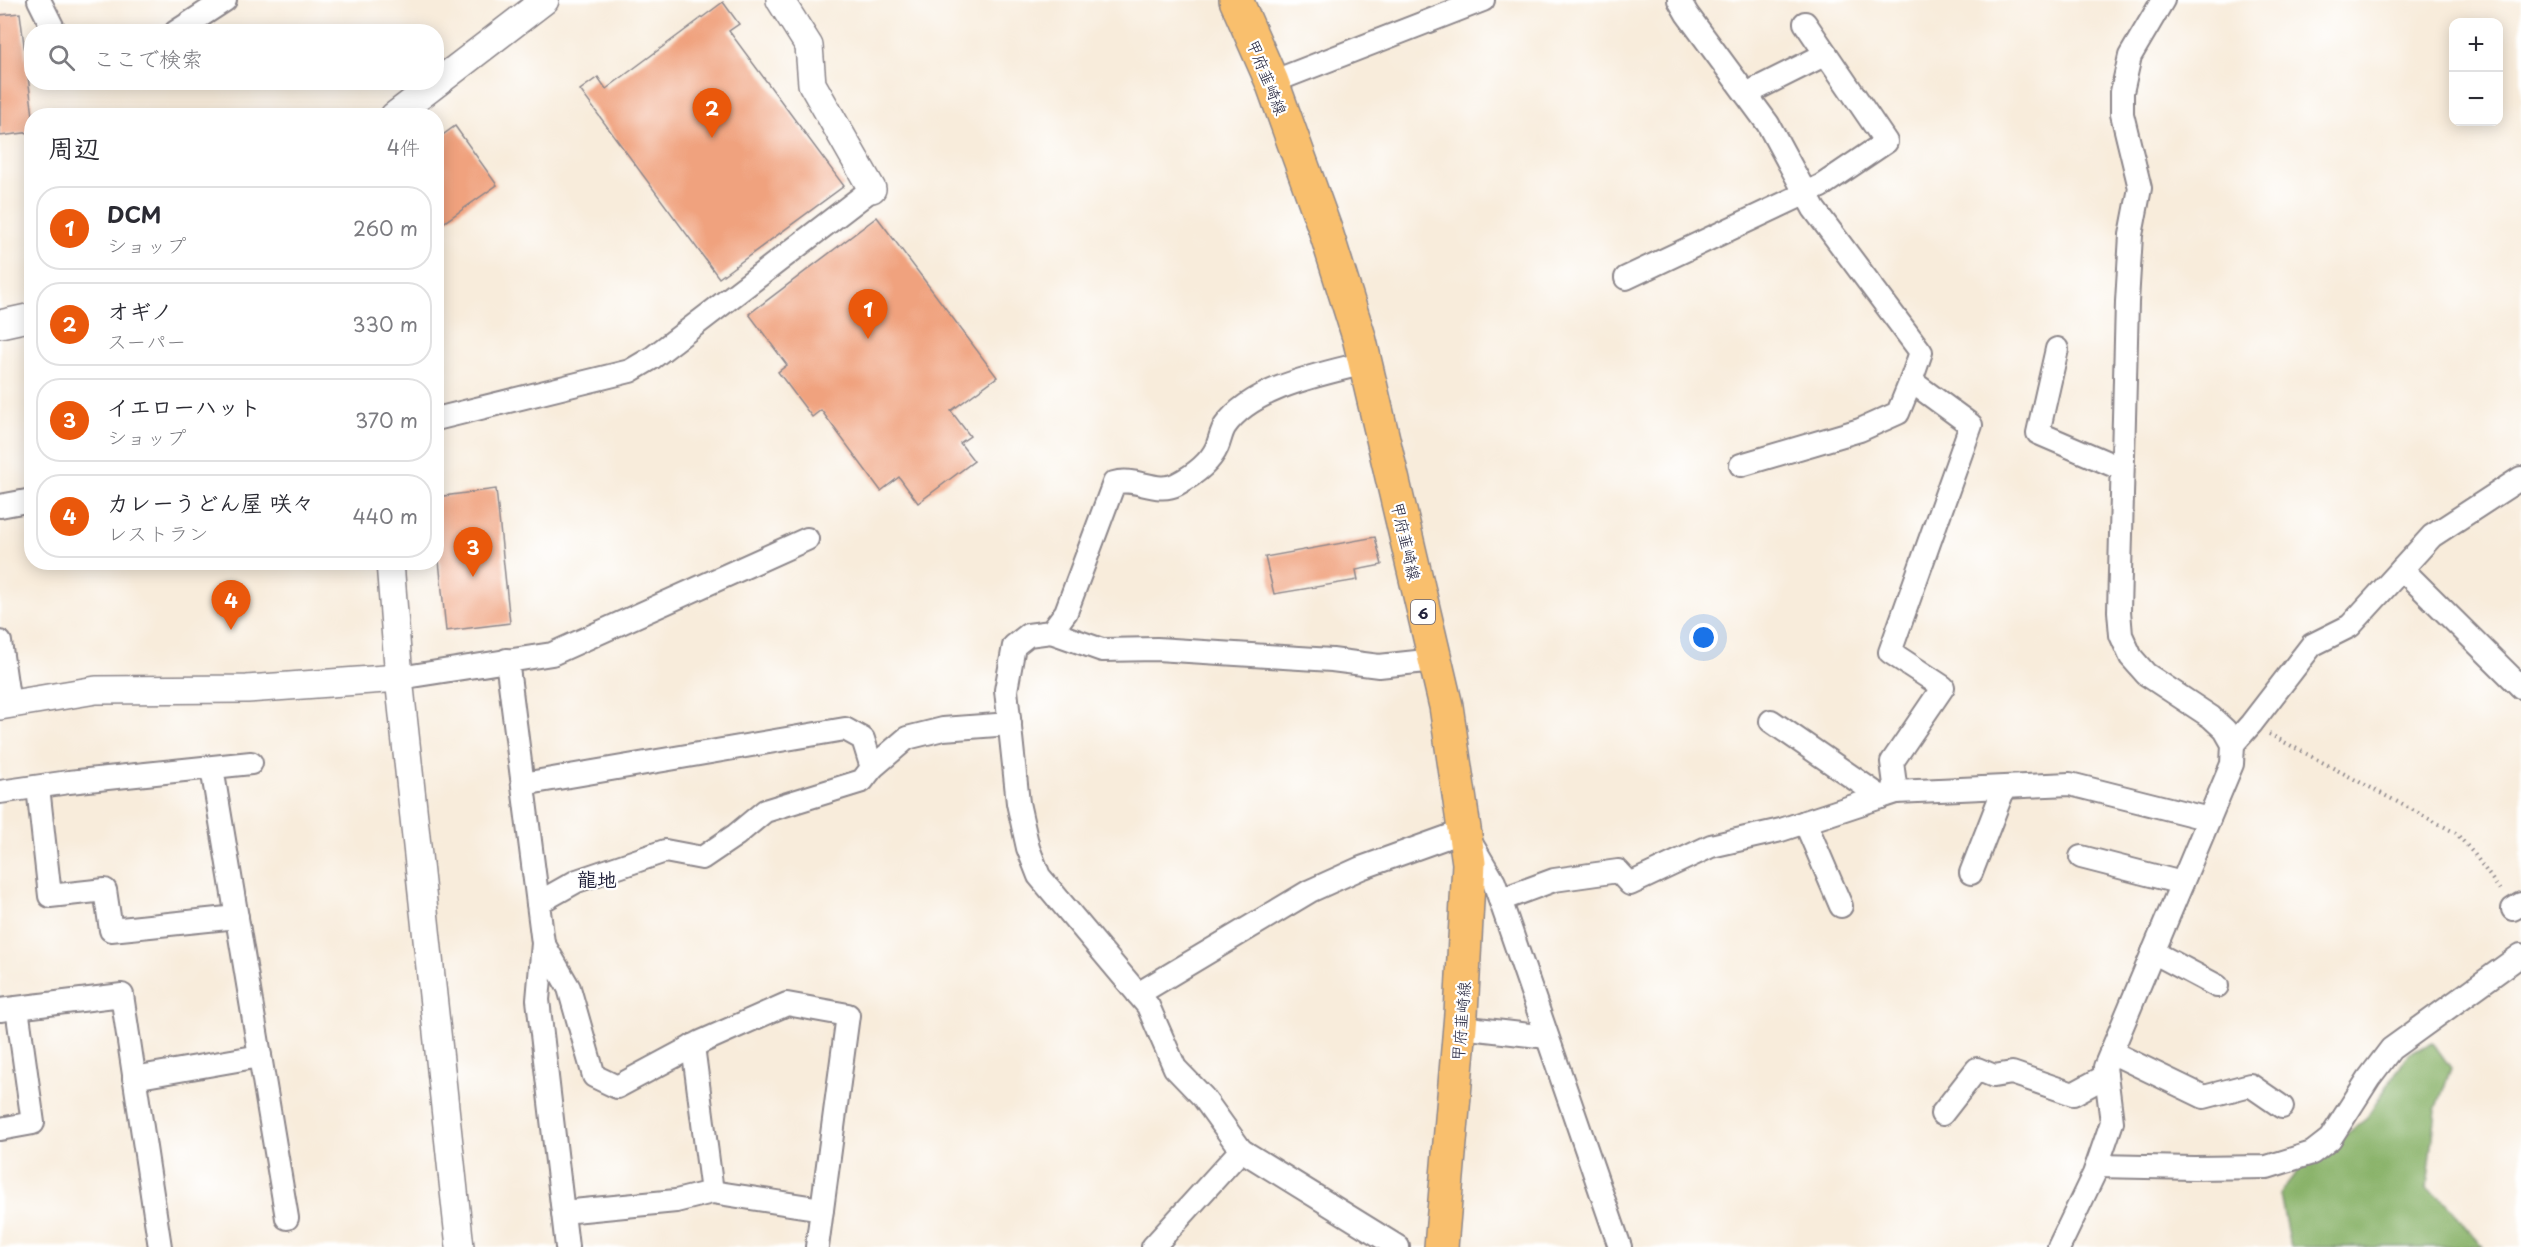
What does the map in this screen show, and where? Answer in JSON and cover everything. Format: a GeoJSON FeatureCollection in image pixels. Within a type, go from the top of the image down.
{"type":"FeatureCollection","features":[{"type":"Feature","properties":{"kind":"main road","name":"甲府韮崎線"},"geometry":{"type":"LineString","coordinates":[[1236,0],[1272,82],[1325,229],[1365,363],[1446,706],[1469,863],[1460,1027],[1441,1247]]}},
{"type":"Feature","properties":{"kind":"street"},"geometry":{"type":"LineString","coordinates":[[39,0],[51,24]]}},
{"type":"Feature","properties":{"kind":"street"},"geometry":{"type":"LineString","coordinates":[[188,24],[225,0]]}},
{"type":"Feature","properties":{"kind":"street"},"geometry":{"type":"LineString","coordinates":[[444,78],[545,0]]}},
{"type":"Feature","properties":{"kind":"street"},"geometry":{"type":"LineString","coordinates":[[444,417],[630,370],[652,358],[872,189],[812,84],[809,46],[780,0]]}},
{"type":"Feature","properties":{"kind":"street"},"geometry":{"type":"LineString","coordinates":[[1272,82],[1483,0]]}},
{"type":"Feature","properties":{"kind":"street"},"geometry":{"type":"LineString","coordinates":[[1679,0],[1768,124],[1814,209],[1921,352],[1898,413],[1860,430],[1741,465]]}},
{"type":"Feature","properties":{"kind":"street"},"geometry":{"type":"LineString","coordinates":[[2059,1247],[2097,1166],[2112,1122],[2105,1067],[2232,764],[2233,744],[2225,730],[2211,717],[2146,674],[2131,657],[2121,635],[2119,611],[2122,469],[2130,246],[2140,188],[2122,114],[2122,92],[2130,56],[2163,0]]}},
{"type":"Feature","properties":{"kind":"street"},"geometry":{"type":"LineString","coordinates":[[1626,278],[1821,186],[1886,141],[1804,23]]}},
{"type":"Feature","properties":{"kind":"street"},"geometry":{"type":"LineString","coordinates":[[1746,94],[1826,54]]}},
{"type":"Feature","properties":{"kind":"street"},"geometry":{"type":"LineString","coordinates":[[404,108],[428,90]]}},
{"type":"Feature","properties":{"kind":"street"},"geometry":{"type":"LineString","coordinates":[[0,324],[24,319]]}},
{"type":"Feature","properties":{"kind":"street"},"geometry":{"type":"LineString","coordinates":[[2057,349],[2038,433],[2122,469]]}},
{"type":"Feature","properties":{"kind":"street"},"geometry":{"type":"LineString","coordinates":[[1051,632],[1066,612],[1114,483],[1124,480],[1160,488],[1175,485],[1206,463],[1216,449],[1225,426],[1242,409],[1289,382],[1365,363]]}},
{"type":"Feature","properties":{"kind":"street"},"geometry":{"type":"LineString","coordinates":[[1889,795],[1892,762],[1944,687],[1890,652],[1971,424],[1911,381]]}},
{"type":"Feature","properties":{"kind":"street"},"geometry":{"type":"LineString","coordinates":[[2233,744],[2252,724],[2312,645],[2350,626],[2432,536],[2521,478]]}},
{"type":"Feature","properties":{"kind":"street"},"geometry":{"type":"LineString","coordinates":[[0,506],[24,502]]}},
{"type":"Feature","properties":{"kind":"street"},"geometry":{"type":"LineString","coordinates":[[0,642],[4,705],[96,690],[247,689],[399,678],[552,654],[807,539]]}},
{"type":"Feature","properties":{"kind":"street"},"geometry":{"type":"LineString","coordinates":[[2402,568],[2521,687]]}},
{"type":"Feature","properties":{"kind":"street"},"geometry":{"type":"LineString","coordinates":[[391,570],[399,678],[460,1247]]}},
{"type":"Feature","properties":{"kind":"street"},"geometry":{"type":"LineString","coordinates":[[1398,1247],[1241,1150],[1203,1097],[1175,1068],[1148,1006],[1040,876],[1028,848],[1018,803],[1006,690],[1014,646],[1028,635],[1051,632],[1102,650],[1157,649],[1262,658],[1332,660],[1379,666],[1435,660]]}},
{"type":"Feature","properties":{"kind":"street"},"geometry":{"type":"LineString","coordinates":[[507,660],[543,943],[538,1000],[567,1247]]}},
{"type":"Feature","properties":{"kind":"street"},"geometry":{"type":"LineString","coordinates":[[1771,721],[1889,795]]}},
{"type":"Feature","properties":{"kind":"street"},"geometry":{"type":"LineString","coordinates":[[538,903],[577,881],[665,851],[702,858],[765,812],[862,782],[872,768],[907,738],[943,729],[1010,724]]}},
{"type":"Feature","properties":{"kind":"street"},"geometry":{"type":"LineString","coordinates":[[523,784],[845,729],[863,739],[872,768]]}},
{"type":"Feature","properties":{"kind":"street"},"geometry":{"type":"LineString","coordinates":[[0,792],[251,763]]}},
{"type":"Feature","properties":{"kind":"street"},"geometry":{"type":"LineString","coordinates":[[212,768],[287,1218]]}},
{"type":"Feature","properties":{"kind":"street"},"geometry":{"type":"LineString","coordinates":[[1500,900],[1554,880],[1618,871],[1630,884],[1711,846],[1781,830],[1889,795],[2070,784],[2209,819]]}},
{"type":"Feature","properties":{"kind":"street"},"geometry":{"type":"LineString","coordinates":[[38,787],[50,896],[105,890],[111,930],[237,917]]}},
{"type":"Feature","properties":{"kind":"street"},"geometry":{"type":"LineString","coordinates":[[1971,873],[2004,788]]}},
{"type":"Feature","properties":{"kind":"street"},"geometry":{"type":"LineString","coordinates":[[1805,822],[1841,906]]}},
{"type":"Feature","properties":{"kind":"street"},"geometry":{"type":"LineString","coordinates":[[1138,994],[1310,891],[1361,868],[1464,831],[1494,882],[1620,1247]]}},
{"type":"Feature","properties":{"kind":"street"},"geometry":{"type":"LineString","coordinates":[[2081,857],[2182,883]]}},
{"type":"Feature","properties":{"kind":"street"},"geometry":{"type":"LineString","coordinates":[[543,943],[569,988],[594,1076],[617,1087],[693,1046],[788,1004],[848,1015],[817,1247]]}},
{"type":"Feature","properties":{"kind":"street"},"geometry":{"type":"LineString","coordinates":[[2153,952],[2217,986]]}},
{"type":"Feature","properties":{"kind":"street"},"geometry":{"type":"LineString","coordinates":[[2097,1166],[2267,1167],[2312,1153],[2330,1139],[2369,1077],[2391,1049],[2521,955]]}},
{"type":"Feature","properties":{"kind":"street"},"geometry":{"type":"LineString","coordinates":[[0,1128],[33,1123],[8,1009],[122,995],[160,1247]]}},
{"type":"Feature","properties":{"kind":"street"},"geometry":{"type":"LineString","coordinates":[[1460,1027],[1547,1037]]}},
{"type":"Feature","properties":{"kind":"street"},"geometry":{"type":"LineString","coordinates":[[693,1046],[712,1192]]}},
{"type":"Feature","properties":{"kind":"street"},"geometry":{"type":"LineString","coordinates":[[2111,1052],[2204,1097],[2250,1085],[2282,1107]]}},
{"type":"Feature","properties":{"kind":"street"},"geometry":{"type":"LineString","coordinates":[[134,1078],[260,1056]]}},
{"type":"Feature","properties":{"kind":"street"},"geometry":{"type":"LineString","coordinates":[[1942,1114],[1977,1069],[1994,1076],[2012,1073],[2073,1094],[2106,1076]]}},
{"type":"Feature","properties":{"kind":"street"},"geometry":{"type":"LineString","coordinates":[[1153,1247],[1241,1150]]}},
{"type":"Feature","properties":{"kind":"street"},"geometry":{"type":"LineString","coordinates":[[563,1212],[676,1201],[712,1192],[822,1209]]}},
{"type":"Feature","properties":{"kind":"path"},"geometry":{"type":"LineString","coordinates":[[2252,724],[2456,833],[2517,907]]}},
{"type":"Feature","properties":{"kind":"green space"},"geometry":{"type":"Polygon","coordinates":[[[2433,1043],[2451,1068],[2436,1110],[2427,1189],[2447,1203],[2483,1247],[2290,1247],[2280,1194],[2298,1171],[2366,1119],[2409,1052],[2433,1043]]]}},
{"type":"Feature","properties":{"kind":"building"},"geometry":{"type":"Polygon","coordinates":[[[723,2],[739,24],[729,31],[844,186],[719,278],[580,90],[598,77],[606,89],[723,2]]]}},
{"type":"Feature","properties":{"kind":"building"},"geometry":{"type":"Polygon","coordinates":[[[20,13],[24,45],[24,90],[30,90],[32,108],[24,108],[24,133],[0,136],[0,15],[20,13]]]}},
{"type":"Feature","properties":{"kind":"building"},"geometry":{"type":"Polygon","coordinates":[[[455,126],[497,185],[444,222],[444,134],[455,126]]]}},
{"type":"Feature","properties":{"kind":"building"},"geometry":{"type":"Polygon","coordinates":[[[877,217],[997,377],[951,411],[970,436],[960,443],[974,461],[918,503],[899,477],[881,491],[821,410],[812,417],[778,372],[787,365],[749,314],[877,217]]]}},
{"type":"Feature","properties":{"kind":"building"},"geometry":{"type":"Polygon","coordinates":[[[496,489],[510,623],[446,631],[440,570],[444,570],[444,496],[496,489]]]}},
{"type":"Feature","properties":{"kind":"building"},"geometry":{"type":"Polygon","coordinates":[[[1375,537],[1382,565],[1356,570],[1358,580],[1274,594],[1265,557],[1375,537]]]}},
{"type":"Feature","properties":{"kind":"place","name":"オギノ"},"geometry":{"type":"Point","coordinates":[712,138]}},
{"type":"Feature","properties":{"kind":"place","name":"DCM"},"geometry":{"type":"Point","coordinates":[868,339]}},
{"type":"Feature","properties":{"kind":"place","name":"イエローハット"},"geometry":{"type":"Point","coordinates":[473,577]}},
{"type":"Feature","properties":{"kind":"place","name":"カレーうどん屋 咲々"},"geometry":{"type":"Point","coordinates":[231,630]}},
{"type":"Feature","properties":{"kind":"district","name":"龍地"},"geometry":{"type":"Point","coordinates":[597,879]}}]}
